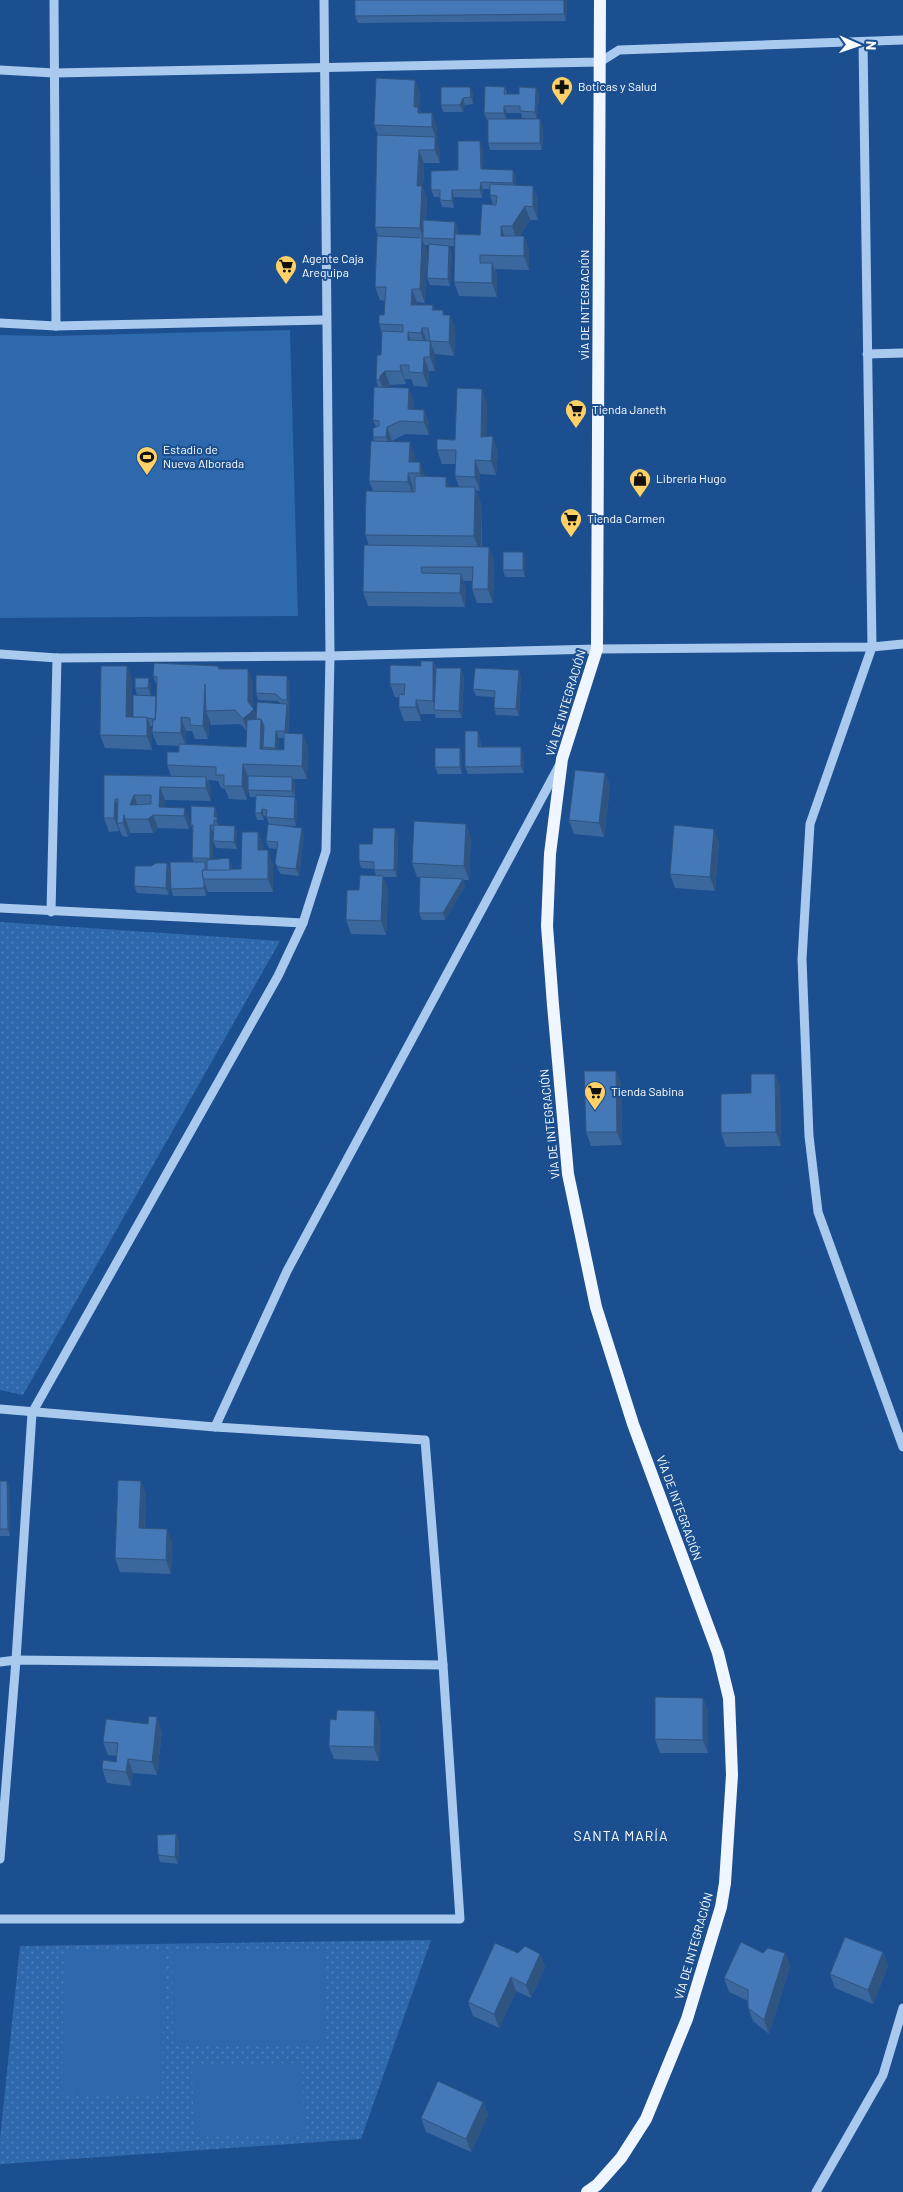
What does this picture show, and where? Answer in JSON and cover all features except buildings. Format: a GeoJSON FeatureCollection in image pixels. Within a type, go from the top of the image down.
{"type":"FeatureCollection","features":[{"type":"Feature","properties":{"kind":"main road","name":"VÍA DE INTEGRACIÓN"},"geometry":{"type":"LineString","coordinates":[[587,2192],[597,2185],[621,2158],[646,2119],[687,2018],[721,1907],[725,1883],[732,1775],[729,1698],[718,1653],[633,1424],[596,1307],[568,1174],[560,1100],[547,926],[550,854],[562,760],[597,649],[600,0]]}},
{"type":"Feature","properties":{"kind":"street"},"geometry":{"type":"LineString","coordinates":[[54,0],[56,326]]}},
{"type":"Feature","properties":{"kind":"street"},"geometry":{"type":"LineString","coordinates":[[0,1858],[16,1660],[32,1413],[278,976],[303,923],[326,851],[330,656],[324,0]]}},
{"type":"Feature","properties":{"kind":"street"},"geometry":{"type":"LineString","coordinates":[[0,70],[54,73],[600,62],[619,50],[903,40]]}},
{"type":"Feature","properties":{"kind":"street"},"geometry":{"type":"LineString","coordinates":[[862,42],[872,647],[810,824],[802,969],[809,1136],[818,1212],[903,1447]]}},
{"type":"Feature","properties":{"kind":"street"},"geometry":{"type":"LineString","coordinates":[[0,323],[56,326],[326,320]]}},
{"type":"Feature","properties":{"kind":"street"},"geometry":{"type":"LineString","coordinates":[[867,354],[903,354]]}},
{"type":"Feature","properties":{"kind":"street"},"geometry":{"type":"LineString","coordinates":[[0,654],[57,658],[330,656],[597,649],[872,647],[903,644]]}},
{"type":"Feature","properties":{"kind":"street"},"geometry":{"type":"LineString","coordinates":[[51,912],[57,658]]}},
{"type":"Feature","properties":{"kind":"street"},"geometry":{"type":"LineString","coordinates":[[215,1427],[286,1271],[562,760]]}},
{"type":"Feature","properties":{"kind":"street"},"geometry":{"type":"LineString","coordinates":[[0,908],[303,923]]}},
{"type":"Feature","properties":{"kind":"street"},"geometry":{"type":"LineString","coordinates":[[0,1409],[215,1427],[425,1440],[443,1665],[460,1919],[0,1919]]}},
{"type":"Feature","properties":{"kind":"street"},"geometry":{"type":"LineString","coordinates":[[0,1662],[16,1660],[443,1665]]}},
{"type":"Feature","properties":{"kind":"street"},"geometry":{"type":"LineString","coordinates":[[816,2192],[882,2075],[903,2008]]}},
{"type":"Feature","properties":{"kind":"shaded area","name":"Estadio de Nueva Alborada"},"geometry":{"type":"Polygon","coordinates":[[[290,330],[298,616],[0,618],[0,335],[50,336],[290,330]]]}},
{"type":"Feature","properties":{"kind":"shaded area"},"geometry":{"type":"Polygon","coordinates":[[[0,922],[280,941],[23,1395],[0,1390],[0,922]]]}},
{"type":"Feature","properties":{"kind":"shaded area"},"geometry":{"type":"Polygon","coordinates":[[[431,1940],[361,2139],[0,2164],[0,2139],[20,1946],[431,1940]]]}},
{"type":"Feature","properties":{"kind":"shaded area"},"geometry":{"type":"Polygon","coordinates":[[[64,1950],[164,1952],[162,2095],[62,2093],[64,1950]]]}},
{"type":"Feature","properties":{"kind":"shaded area"},"geometry":{"type":"Polygon","coordinates":[[[172,1951],[324,1951],[325,2045],[173,2046],[172,1951]]]}},
{"type":"Feature","properties":{"kind":"shaded area"},"geometry":{"type":"Polygon","coordinates":[[[302,2063],[304,2133],[194,2137],[192,2066],[302,2063]]]}},
{"type":"Feature","properties":{"kind":"place","name":"Boticas y Salud"},"geometry":{"type":"Point","coordinates":[562,106]}},
{"type":"Feature","properties":{"kind":"place","name":"Agente Caja Arequipa"},"geometry":{"type":"Point","coordinates":[286,285]}},
{"type":"Feature","properties":{"kind":"place","name":"Tienda Janeth"},"geometry":{"type":"Point","coordinates":[576,429]}},
{"type":"Feature","properties":{"kind":"place","name":"Estadio de Nueva Alborada"},"geometry":{"type":"Point","coordinates":[147,476]}},
{"type":"Feature","properties":{"kind":"place","name":"Libreria Hugo"},"geometry":{"type":"Point","coordinates":[640,498]}},
{"type":"Feature","properties":{"kind":"place","name":"Tienda Carmen"},"geometry":{"type":"Point","coordinates":[571,538]}},
{"type":"Feature","properties":{"kind":"place","name":"Tienda Sabina"},"geometry":{"type":"Point","coordinates":[595,1111]}},
{"type":"Feature","properties":{"kind":"district","name":"SANTA MARÍA"},"geometry":{"type":"Point","coordinates":[621,1836]}}]}
